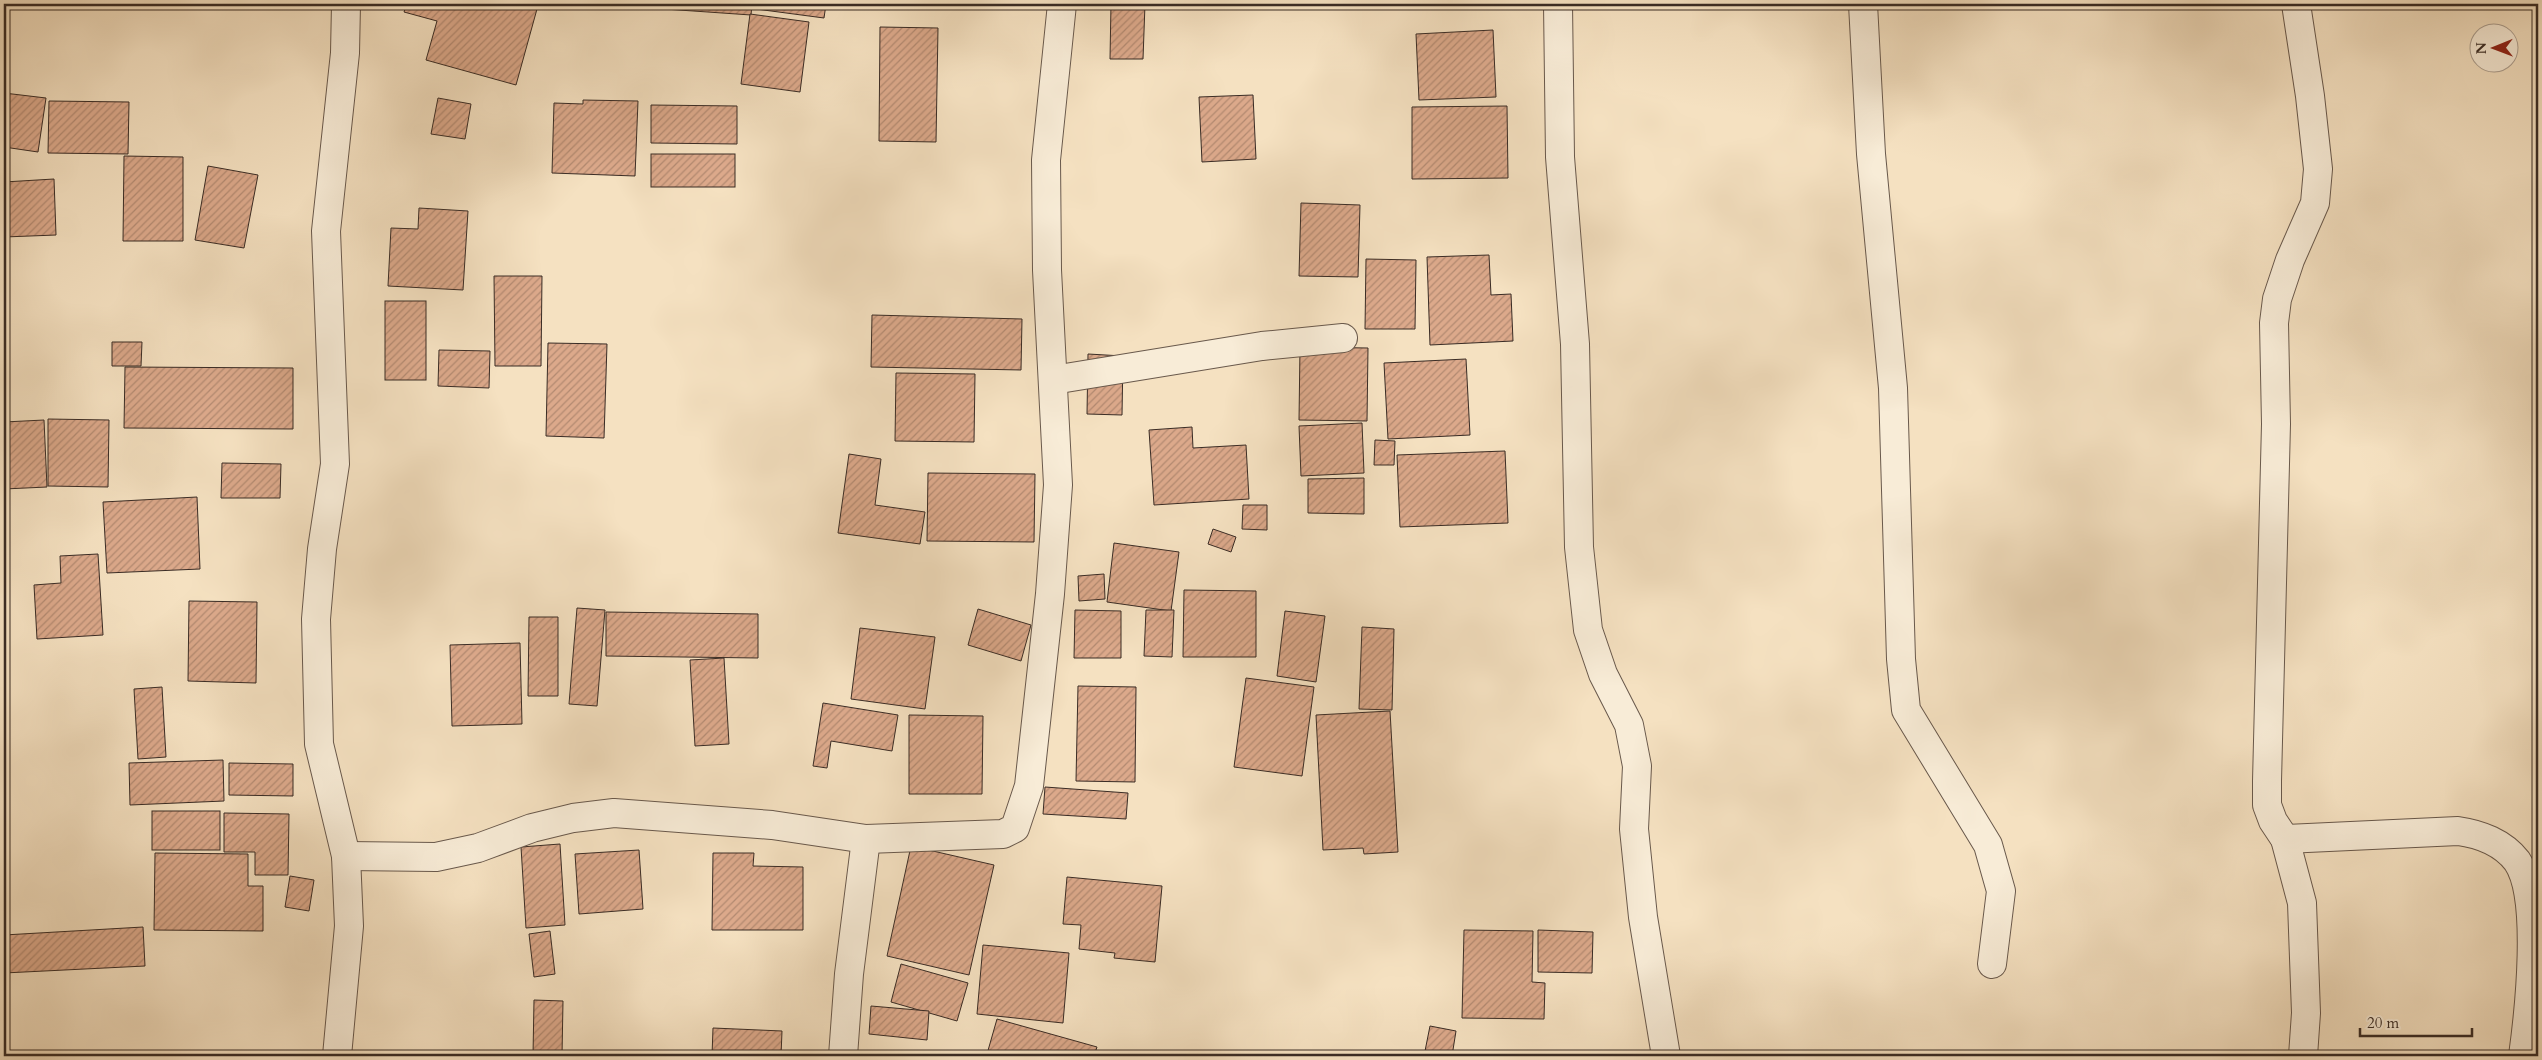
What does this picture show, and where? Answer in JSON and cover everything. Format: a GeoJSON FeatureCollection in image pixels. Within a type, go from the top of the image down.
{"type":"FeatureCollection","features":[{"type":"Feature","properties":{"kind":"street"},"geometry":{"type":"LineString","coordinates":[[337,1056],[349,926],[346,856],[319,744],[316,618],[322,549],[335,464],[326,231],[345,53],[346,4]]}},
{"type":"Feature","properties":{"kind":"street"},"geometry":{"type":"LineString","coordinates":[[346,856],[436,856],[478,848],[532,828],[573,818],[614,813],[772,825],[866,838],[1003,834],[1015,828],[1029,786],[1050,594],[1058,486],[1047,270],[1046,160],[1062,4]]}},
{"type":"Feature","properties":{"kind":"street"},"geometry":{"type":"LineString","coordinates":[[1558,4],[1560,157],[1575,344],[1581,565],[1588,630],[1603,674],[1629,725],[1637,766],[1634,829],[1643,916],[1666,1056]]}},
{"type":"Feature","properties":{"kind":"street"},"geometry":{"type":"LineString","coordinates":[[1863,4],[1870,154],[1893,388],[1901,659],[1906,710],[1988,845],[2001,890],[1992,964]]}},
{"type":"Feature","properties":{"kind":"street"},"geometry":{"type":"LineString","coordinates":[[2296,4],[2310,96],[2318,170],[2315,203],[2290,260],[2277,299],[2274,323],[2276,424],[2267,805],[2273,821],[2285,838],[2302,903],[2306,1013],[2303,1056]]}},
{"type":"Feature","properties":{"kind":"street"},"geometry":{"type":"LineString","coordinates":[[1053,380],[1262,346],[1343,338]]}},
{"type":"Feature","properties":{"kind":"street"},"geometry":{"type":"LineString","coordinates":[[2285,838],[2458,830],[2479,834],[2508,852],[2518,862],[2525,875],[2534,913],[2528,1021],[2523,1056]]}},
{"type":"Feature","properties":{"kind":"street"},"geometry":{"type":"LineString","coordinates":[[843,1056],[849,974],[866,838]]}},
{"type":"Feature","properties":{"kind":"building"},"geometry":{"type":"Polygon","coordinates":[[[407,4],[517,4],[537,9],[516,85],[426,60],[437,21],[404,12],[407,4]]]}},
{"type":"Feature","properties":{"kind":"building"},"geometry":{"type":"Polygon","coordinates":[[[650,4],[752,4],[751,15],[650,8],[650,4]]]}},
{"type":"Feature","properties":{"kind":"building"},"geometry":{"type":"Polygon","coordinates":[[[756,4],[826,4],[824,18],[756,9],[756,4]]]}},
{"type":"Feature","properties":{"kind":"building"},"geometry":{"type":"Polygon","coordinates":[[[1111,4],[1145,4],[1143,59],[1110,59],[1111,4]]]}},
{"type":"Feature","properties":{"kind":"building"},"geometry":{"type":"Polygon","coordinates":[[[750,14],[809,22],[800,92],[741,84],[750,14]]]}},
{"type":"Feature","properties":{"kind":"building"},"geometry":{"type":"Polygon","coordinates":[[[880,27],[938,28],[936,142],[879,141],[880,27]]]}},
{"type":"Feature","properties":{"kind":"building"},"geometry":{"type":"Polygon","coordinates":[[[1493,30],[1496,97],[1419,100],[1416,34],[1493,30]]]}},
{"type":"Feature","properties":{"kind":"building"},"geometry":{"type":"Polygon","coordinates":[[[4,93],[46,98],[38,152],[4,147],[4,93]]]}},
{"type":"Feature","properties":{"kind":"building"},"geometry":{"type":"Polygon","coordinates":[[[1253,95],[1256,159],[1202,162],[1199,97],[1253,95]]]}},
{"type":"Feature","properties":{"kind":"building"},"geometry":{"type":"Polygon","coordinates":[[[438,98],[471,104],[465,139],[431,134],[438,98]]]}},
{"type":"Feature","properties":{"kind":"building"},"geometry":{"type":"Polygon","coordinates":[[[583,100],[638,101],[635,176],[552,173],[554,103],[583,104],[583,100]]]}},
{"type":"Feature","properties":{"kind":"building"},"geometry":{"type":"Polygon","coordinates":[[[49,101],[129,102],[128,154],[48,153],[49,101]]]}},
{"type":"Feature","properties":{"kind":"building"},"geometry":{"type":"Polygon","coordinates":[[[651,105],[737,106],[737,144],[651,143],[651,105]]]}},
{"type":"Feature","properties":{"kind":"building"},"geometry":{"type":"Polygon","coordinates":[[[1507,106],[1508,178],[1412,179],[1412,107],[1507,106]]]}},
{"type":"Feature","properties":{"kind":"building"},"geometry":{"type":"Polygon","coordinates":[[[651,154],[735,154],[735,187],[651,187],[651,154]]]}},
{"type":"Feature","properties":{"kind":"building"},"geometry":{"type":"Polygon","coordinates":[[[124,156],[183,157],[183,241],[123,241],[124,156]]]}},
{"type":"Feature","properties":{"kind":"building"},"geometry":{"type":"Polygon","coordinates":[[[208,166],[258,175],[244,248],[195,240],[208,166]]]}},
{"type":"Feature","properties":{"kind":"building"},"geometry":{"type":"Polygon","coordinates":[[[54,179],[56,235],[4,237],[4,182],[54,179]]]}},
{"type":"Feature","properties":{"kind":"building"},"geometry":{"type":"Polygon","coordinates":[[[1301,203],[1360,205],[1358,277],[1299,276],[1301,203]]]}},
{"type":"Feature","properties":{"kind":"building"},"geometry":{"type":"Polygon","coordinates":[[[419,208],[468,211],[463,290],[388,286],[391,228],[418,229],[419,208]]]}},
{"type":"Feature","properties":{"kind":"building"},"geometry":{"type":"Polygon","coordinates":[[[1489,255],[1491,295],[1511,294],[1513,341],[1430,345],[1427,257],[1489,255]]]}},
{"type":"Feature","properties":{"kind":"building"},"geometry":{"type":"Polygon","coordinates":[[[1366,259],[1416,260],[1415,329],[1365,329],[1366,259]]]}},
{"type":"Feature","properties":{"kind":"building"},"geometry":{"type":"Polygon","coordinates":[[[494,276],[542,276],[541,366],[495,366],[494,276]]]}},
{"type":"Feature","properties":{"kind":"building"},"geometry":{"type":"Polygon","coordinates":[[[385,301],[426,301],[426,380],[385,380],[385,301]]]}},
{"type":"Feature","properties":{"kind":"building"},"geometry":{"type":"Polygon","coordinates":[[[872,315],[1022,319],[1021,370],[871,367],[872,315]]]}},
{"type":"Feature","properties":{"kind":"building"},"geometry":{"type":"Polygon","coordinates":[[[112,342],[142,342],[141,366],[112,366],[112,342]]]}},
{"type":"Feature","properties":{"kind":"building"},"geometry":{"type":"Polygon","coordinates":[[[548,343],[607,344],[604,438],[546,436],[548,343]]]}},
{"type":"Feature","properties":{"kind":"building"},"geometry":{"type":"Polygon","coordinates":[[[1300,347],[1368,348],[1367,421],[1299,420],[1300,347]]]}},
{"type":"Feature","properties":{"kind":"building"},"geometry":{"type":"Polygon","coordinates":[[[439,350],[490,351],[489,388],[438,386],[439,350]]]}},
{"type":"Feature","properties":{"kind":"building"},"geometry":{"type":"Polygon","coordinates":[[[1088,354],[1123,356],[1122,415],[1087,414],[1088,354]]]}},
{"type":"Feature","properties":{"kind":"building"},"geometry":{"type":"Polygon","coordinates":[[[1466,359],[1470,435],[1388,439],[1384,363],[1466,359]]]}},
{"type":"Feature","properties":{"kind":"building"},"geometry":{"type":"Polygon","coordinates":[[[125,367],[293,368],[293,429],[124,428],[125,367]]]}},
{"type":"Feature","properties":{"kind":"building"},"geometry":{"type":"Polygon","coordinates":[[[896,373],[975,374],[974,442],[895,441],[896,373]]]}},
{"type":"Feature","properties":{"kind":"building"},"geometry":{"type":"Polygon","coordinates":[[[48,419],[109,420],[108,487],[48,486],[48,419]]]}},
{"type":"Feature","properties":{"kind":"building"},"geometry":{"type":"Polygon","coordinates":[[[44,420],[47,487],[4,489],[4,422],[44,420]]]}},
{"type":"Feature","properties":{"kind":"building"},"geometry":{"type":"Polygon","coordinates":[[[1362,423],[1364,473],[1301,476],[1299,426],[1362,423]]]}},
{"type":"Feature","properties":{"kind":"building"},"geometry":{"type":"Polygon","coordinates":[[[1192,427],[1193,448],[1246,445],[1249,499],[1154,505],[1149,430],[1192,427]]]}},
{"type":"Feature","properties":{"kind":"building"},"geometry":{"type":"Polygon","coordinates":[[[1375,440],[1395,441],[1394,465],[1374,465],[1375,440]]]}},
{"type":"Feature","properties":{"kind":"building"},"geometry":{"type":"Polygon","coordinates":[[[1505,451],[1508,523],[1400,527],[1397,455],[1505,451]]]}},
{"type":"Feature","properties":{"kind":"building"},"geometry":{"type":"Polygon","coordinates":[[[849,454],[881,459],[875,505],[925,512],[920,544],[838,533],[849,454]]]}},
{"type":"Feature","properties":{"kind":"building"},"geometry":{"type":"Polygon","coordinates":[[[222,463],[281,464],[280,498],[221,498],[222,463]]]}},
{"type":"Feature","properties":{"kind":"building"},"geometry":{"type":"Polygon","coordinates":[[[928,473],[1035,474],[1034,542],[927,541],[928,473]]]}},
{"type":"Feature","properties":{"kind":"building"},"geometry":{"type":"Polygon","coordinates":[[[1364,478],[1364,514],[1308,513],[1308,479],[1364,478]]]}},
{"type":"Feature","properties":{"kind":"building"},"geometry":{"type":"Polygon","coordinates":[[[197,497],[200,569],[107,573],[103,502],[197,497]]]}},
{"type":"Feature","properties":{"kind":"building"},"geometry":{"type":"Polygon","coordinates":[[[1243,505],[1267,505],[1267,530],[1242,529],[1243,505]]]}},
{"type":"Feature","properties":{"kind":"building"},"geometry":{"type":"Polygon","coordinates":[[[1213,529],[1236,537],[1231,552],[1208,544],[1213,529]]]}},
{"type":"Feature","properties":{"kind":"building"},"geometry":{"type":"Polygon","coordinates":[[[1114,543],[1179,552],[1171,611],[1107,602],[1114,543]]]}},
{"type":"Feature","properties":{"kind":"building"},"geometry":{"type":"Polygon","coordinates":[[[98,554],[103,635],[37,639],[34,585],[61,583],[60,556],[98,554]]]}},
{"type":"Feature","properties":{"kind":"building"},"geometry":{"type":"Polygon","coordinates":[[[1104,574],[1105,599],[1079,601],[1078,576],[1104,574]]]}},
{"type":"Feature","properties":{"kind":"building"},"geometry":{"type":"Polygon","coordinates":[[[1184,590],[1256,591],[1256,657],[1183,657],[1184,590]]]}},
{"type":"Feature","properties":{"kind":"building"},"geometry":{"type":"Polygon","coordinates":[[[189,601],[257,602],[256,683],[188,681],[189,601]]]}},
{"type":"Feature","properties":{"kind":"building"},"geometry":{"type":"Polygon","coordinates":[[[577,608],[605,610],[597,706],[569,704],[577,608]]]}},
{"type":"Feature","properties":{"kind":"building"},"geometry":{"type":"Polygon","coordinates":[[[978,609],[1031,625],[1021,661],[968,645],[978,609]]]}},
{"type":"Feature","properties":{"kind":"building"},"geometry":{"type":"Polygon","coordinates":[[[1075,610],[1121,611],[1121,658],[1074,658],[1075,610]]]}},
{"type":"Feature","properties":{"kind":"building"},"geometry":{"type":"Polygon","coordinates":[[[1146,610],[1174,610],[1172,657],[1144,656],[1146,610]]]}},
{"type":"Feature","properties":{"kind":"building"},"geometry":{"type":"Polygon","coordinates":[[[1285,611],[1325,616],[1316,682],[1277,676],[1285,611]]]}},
{"type":"Feature","properties":{"kind":"building"},"geometry":{"type":"Polygon","coordinates":[[[606,612],[758,614],[758,658],[606,656],[606,612]]]}},
{"type":"Feature","properties":{"kind":"building"},"geometry":{"type":"Polygon","coordinates":[[[529,617],[558,617],[558,696],[528,696],[529,617]]]}},
{"type":"Feature","properties":{"kind":"building"},"geometry":{"type":"Polygon","coordinates":[[[1362,627],[1394,629],[1392,710],[1359,709],[1362,627]]]}},
{"type":"Feature","properties":{"kind":"building"},"geometry":{"type":"Polygon","coordinates":[[[860,628],[935,637],[925,709],[851,699],[860,628]]]}},
{"type":"Feature","properties":{"kind":"building"},"geometry":{"type":"Polygon","coordinates":[[[520,643],[522,724],[452,726],[450,645],[520,643]]]}},
{"type":"Feature","properties":{"kind":"building"},"geometry":{"type":"Polygon","coordinates":[[[724,658],[729,744],[695,746],[690,660],[724,658]]]}},
{"type":"Feature","properties":{"kind":"building"},"geometry":{"type":"Polygon","coordinates":[[[1246,678],[1314,687],[1302,776],[1234,767],[1246,678]]]}},
{"type":"Feature","properties":{"kind":"building"},"geometry":{"type":"Polygon","coordinates":[[[1078,686],[1136,687],[1135,782],[1076,781],[1078,686]]]}},
{"type":"Feature","properties":{"kind":"building"},"geometry":{"type":"Polygon","coordinates":[[[162,687],[166,757],[138,759],[134,689],[162,687]]]}},
{"type":"Feature","properties":{"kind":"building"},"geometry":{"type":"Polygon","coordinates":[[[823,703],[898,715],[892,751],[831,741],[827,768],[813,766],[823,703]]]}},
{"type":"Feature","properties":{"kind":"building"},"geometry":{"type":"Polygon","coordinates":[[[1390,711],[1398,852],[1364,854],[1363,848],[1323,850],[1316,715],[1390,711]]]}},
{"type":"Feature","properties":{"kind":"building"},"geometry":{"type":"Polygon","coordinates":[[[909,715],[983,716],[982,794],[909,794],[909,715]]]}},
{"type":"Feature","properties":{"kind":"building"},"geometry":{"type":"Polygon","coordinates":[[[223,760],[224,801],[130,805],[129,763],[223,760]]]}},
{"type":"Feature","properties":{"kind":"building"},"geometry":{"type":"Polygon","coordinates":[[[229,763],[293,764],[293,796],[229,795],[229,763]]]}},
{"type":"Feature","properties":{"kind":"building"},"geometry":{"type":"Polygon","coordinates":[[[1045,787],[1128,793],[1126,819],[1043,814],[1045,787]]]}},
{"type":"Feature","properties":{"kind":"building"},"geometry":{"type":"Polygon","coordinates":[[[152,811],[220,811],[220,850],[152,850],[152,811]]]}},
{"type":"Feature","properties":{"kind":"building"},"geometry":{"type":"Polygon","coordinates":[[[224,813],[289,814],[288,875],[255,875],[255,852],[224,852],[224,813]]]}},
{"type":"Feature","properties":{"kind":"building"},"geometry":{"type":"Polygon","coordinates":[[[560,844],[565,925],[526,928],[521,847],[560,844]]]}},
{"type":"Feature","properties":{"kind":"building"},"geometry":{"type":"Polygon","coordinates":[[[911,846],[994,865],[969,975],[887,956],[911,846]]]}},
{"type":"Feature","properties":{"kind":"building"},"geometry":{"type":"Polygon","coordinates":[[[639,850],[643,909],[579,914],[575,854],[639,850]]]}},
{"type":"Feature","properties":{"kind":"building"},"geometry":{"type":"Polygon","coordinates":[[[155,853],[248,854],[248,886],[263,886],[263,931],[154,930],[155,853]]]}},
{"type":"Feature","properties":{"kind":"building"},"geometry":{"type":"Polygon","coordinates":[[[713,853],[754,853],[753,866],[803,867],[803,930],[712,930],[713,853]]]}},
{"type":"Feature","properties":{"kind":"building"},"geometry":{"type":"Polygon","coordinates":[[[290,876],[314,880],[309,911],[285,907],[290,876]]]}},
{"type":"Feature","properties":{"kind":"building"},"geometry":{"type":"Polygon","coordinates":[[[1067,877],[1162,886],[1155,962],[1114,958],[1115,953],[1079,949],[1081,925],[1063,924],[1067,877]]]}},
{"type":"Feature","properties":{"kind":"building"},"geometry":{"type":"Polygon","coordinates":[[[143,927],[145,966],[4,973],[4,935],[143,927]]]}},
{"type":"Feature","properties":{"kind":"building"},"geometry":{"type":"Polygon","coordinates":[[[1464,930],[1533,931],[1532,982],[1545,983],[1544,1019],[1462,1018],[1464,930]]]}},
{"type":"Feature","properties":{"kind":"building"},"geometry":{"type":"Polygon","coordinates":[[[1538,930],[1593,932],[1592,973],[1538,972],[1538,930]]]}},
{"type":"Feature","properties":{"kind":"building"},"geometry":{"type":"Polygon","coordinates":[[[550,931],[555,974],[534,977],[529,934],[550,931]]]}},
{"type":"Feature","properties":{"kind":"building"},"geometry":{"type":"Polygon","coordinates":[[[983,945],[1069,953],[1063,1023],[977,1014],[983,945]]]}},
{"type":"Feature","properties":{"kind":"building"},"geometry":{"type":"Polygon","coordinates":[[[901,964],[968,983],[957,1021],[891,1002],[901,964]]]}},
{"type":"Feature","properties":{"kind":"building"},"geometry":{"type":"Polygon","coordinates":[[[534,1000],[563,1001],[562,1056],[533,1056],[534,1000]]]}},
{"type":"Feature","properties":{"kind":"building"},"geometry":{"type":"Polygon","coordinates":[[[871,1006],[929,1011],[927,1040],[869,1034],[871,1006]]]}},
{"type":"Feature","properties":{"kind":"building"},"geometry":{"type":"Polygon","coordinates":[[[997,1019],[1097,1047],[1094,1056],[994,1056],[987,1054],[997,1019]]]}},
{"type":"Feature","properties":{"kind":"building"},"geometry":{"type":"Polygon","coordinates":[[[1430,1026],[1456,1031],[1452,1056],[1424,1056],[1430,1026]]]}},
{"type":"Feature","properties":{"kind":"building"},"geometry":{"type":"Polygon","coordinates":[[[713,1028],[782,1031],[781,1056],[712,1056],[713,1028]]]}}]}
